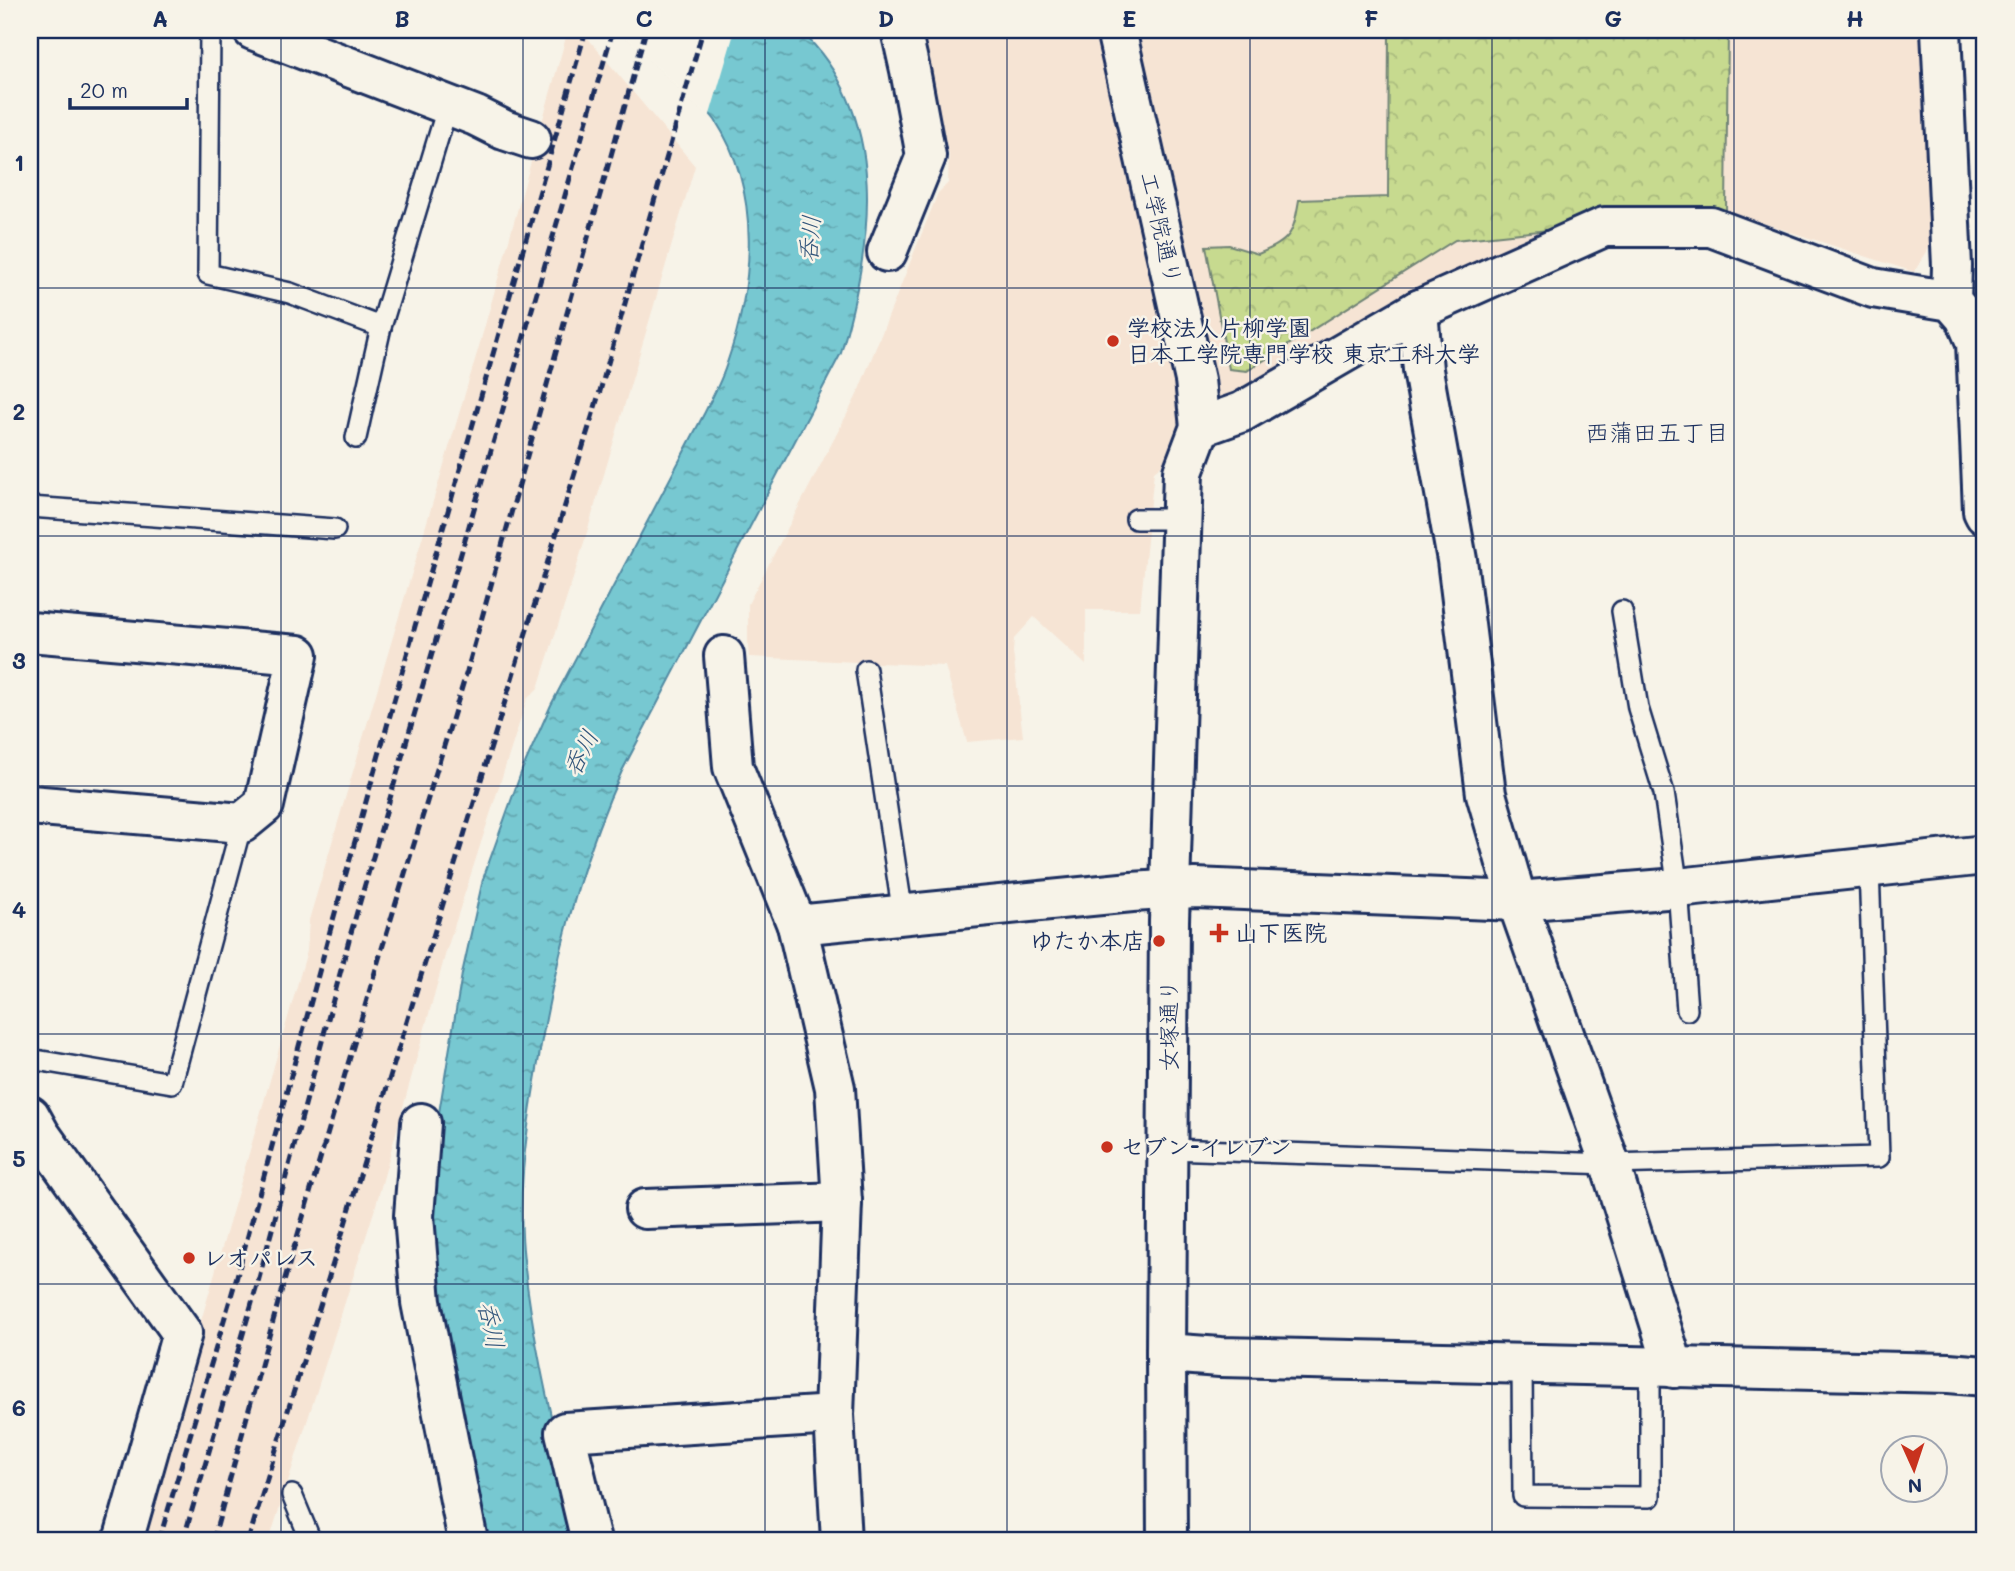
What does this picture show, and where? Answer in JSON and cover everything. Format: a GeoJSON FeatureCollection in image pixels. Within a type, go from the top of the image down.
{"type":"FeatureCollection","features":[{"type":"Feature","properties":{"kind":"street"},"geometry":{"type":"LineString","coordinates":[[253,30],[531,139]]}},
{"type":"Feature","properties":{"kind":"street"},"geometry":{"type":"LineString","coordinates":[[887,252],[926,156],[901,30]]}},
{"type":"Feature","properties":{"kind":"street","name":"工学院通り"},"geometry":{"type":"LineString","coordinates":[[1116,30],[1195,380],[1199,427]]}},
{"type":"Feature","properties":{"kind":"street"},"geometry":{"type":"LineString","coordinates":[[1941,30],[1952,266],[1976,342],[1985,515]]}},
{"type":"Feature","properties":{"kind":"street"},"geometry":{"type":"LineString","coordinates":[[1199,427],[1242,412],[1418,310],[1604,227],[1710,227],[1873,288],[1967,312]]}},
{"type":"Feature","properties":{"kind":"street"},"geometry":{"type":"LineString","coordinates":[[1418,310],[1423,370],[1457,560],[1486,794],[1517,901],[1610,1164],[1662,1368]]}},
{"type":"Feature","properties":{"kind":"street","name":"女塚通り"},"geometry":{"type":"LineString","coordinates":[[1167,1541],[1170,890],[1183,472],[1199,427]]}},
{"type":"Feature","properties":{"kind":"street"},"geometry":{"type":"LineString","coordinates":[[30,632],[298,655],[264,804],[242,823],[30,805]]}},
{"type":"Feature","properties":{"kind":"street"},"geometry":{"type":"LineString","coordinates":[[724,656],[733,767],[753,807],[797,925],[835,1088],[842,1202],[834,1415],[841,1541]]}},
{"type":"Feature","properties":{"kind":"street"},"geometry":{"type":"LineString","coordinates":[[797,925],[1132,891],[1195,888],[1517,901],[1678,888],[1985,855]]}},
{"type":"Feature","properties":{"kind":"street"},"geometry":{"type":"LineString","coordinates":[[30,1116],[40,1134],[182,1333],[123,1541]]}},
{"type":"Feature","properties":{"kind":"street"},"geometry":{"type":"LineString","coordinates":[[421,1123],[414,1216],[421,1302],[468,1541]]}},
{"type":"Feature","properties":{"kind":"street"},"geometry":{"type":"LineString","coordinates":[[645,1209],[842,1202]]}},
{"type":"Feature","properties":{"kind":"street"},"geometry":{"type":"LineString","coordinates":[[1166,1353],[1220,1357],[1949,1373],[1985,1376]]}},
{"type":"Feature","properties":{"kind":"street"},"geometry":{"type":"LineString","coordinates":[[590,1541],[565,1432],[834,1415]]}},
{"type":"Feature","properties":{"kind":"lane"},"geometry":{"type":"LineString","coordinates":[[210,30],[208,274],[290,293],[381,327]]}},
{"type":"Feature","properties":{"kind":"lane"},"geometry":{"type":"LineString","coordinates":[[356,438],[381,327],[448,105]]}},
{"type":"Feature","properties":{"kind":"lane"},"geometry":{"type":"LineString","coordinates":[[30,507],[335,529]]}},
{"type":"Feature","properties":{"kind":"lane"},"geometry":{"type":"LineString","coordinates":[[1136,519],[1181,519]]}},
{"type":"Feature","properties":{"kind":"lane"},"geometry":{"type":"LineString","coordinates":[[1622,611],[1638,708],[1664,793],[1678,888],[1687,1010]]}},
{"type":"Feature","properties":{"kind":"lane"},"geometry":{"type":"LineString","coordinates":[[866,670],[903,915]]}},
{"type":"Feature","properties":{"kind":"lane"},"geometry":{"type":"LineString","coordinates":[[30,1059],[172,1083],[242,823]]}},
{"type":"Feature","properties":{"kind":"lane"},"geometry":{"type":"LineString","coordinates":[[1168,1149],[1610,1164],[1879,1157],[1869,868]]}},
{"type":"Feature","properties":{"kind":"lane"},"geometry":{"type":"LineString","coordinates":[[1522,1364],[1523,1496],[1650,1497],[1662,1368]]}},
{"type":"Feature","properties":{"kind":"lane"},"geometry":{"type":"LineString","coordinates":[[292,1495],[311,1541]]}},
{"type":"Feature","properties":{"kind":"shaded area"},"geometry":{"type":"Polygon","coordinates":[[[568,30],[581,30],[695,166],[577,566],[538,688],[527,699],[446,952],[376,1205],[269,1541],[138,1541],[307,951],[309,920],[480,343],[568,30]]]}},
{"type":"Feature","properties":{"kind":"shaded area","name":"学校法人片柳学園 日本工学院専門学校 東京工科大学"},"geometry":{"type":"Polygon","coordinates":[[[920,30],[1927,30],[1935,239],[1914,272],[1738,215],[1605,219],[1207,428],[1154,471],[1140,610],[1086,610],[1086,665],[1034,617],[1014,639],[1013,652],[1023,737],[967,742],[945,666],[749,657],[748,646],[748,604],[856,397],[938,193],[948,183],[949,155],[920,30]]]}},
{"type":"Feature","properties":{"kind":"green space"},"geometry":{"type":"Polygon","coordinates":[[[1389,30],[1728,30],[1726,211],[1455,240],[1247,371],[1229,369],[1206,246],[1229,245],[1258,254],[1277,245],[1289,235],[1299,200],[1388,197],[1389,30]]]}},
{"type":"Feature","properties":{"kind":"water","name":"呑川"},"geometry":{"type":"Polygon","coordinates":[[[623,30],[800,30],[829,64],[849,102],[861,141],[867,183],[866,225],[861,268],[841,353],[622,771],[606,807],[579,884],[549,1002],[531,1103],[521,1215],[534,1331],[579,1541],[487,1541],[438,1313],[430,1167],[462,974],[483,879],[522,770],[551,705],[720,382],[736,333],[747,271],[747,208],[730,148],[708,112],[623,30]]]}},
{"type":"Feature","properties":{"kind":"pier"},"geometry":{"type":"Polygon","coordinates":[[[620,30],[735,30],[709,118],[621,32],[620,30]]]}},
{"type":"Feature","properties":{"kind":"railway"},"geometry":{"type":"LineString","coordinates":[[159,1541],[237,1276],[409,647],[586,30]]}},
{"type":"Feature","properties":{"kind":"railway"},"geometry":{"type":"LineString","coordinates":[[183,1541],[258,1282],[350,936],[613,30]]}},
{"type":"Feature","properties":{"kind":"railway"},"geometry":{"type":"LineString","coordinates":[[213,1541],[281,1292],[467,671],[646,30]]}},
{"type":"Feature","properties":{"kind":"railway"},"geometry":{"type":"LineString","coordinates":[[248,1541],[600,391],[703,30]]}},
{"type":"Feature","properties":{"kind":"place","name":"学校法人片柳学園 日本工学院専門学校 東京工科大学"},"geometry":{"type":"Point","coordinates":[1113,341]}},
{"type":"Feature","properties":{"kind":"place","name":"山下医院"},"geometry":{"type":"Point","coordinates":[1219,933]}},
{"type":"Feature","properties":{"kind":"place","name":"ゆたか本店"},"geometry":{"type":"Point","coordinates":[1159,941]}},
{"type":"Feature","properties":{"kind":"place","name":"セブン-イレブン"},"geometry":{"type":"Point","coordinates":[1107,1147]}},
{"type":"Feature","properties":{"kind":"place","name":"レオパレス"},"geometry":{"type":"Point","coordinates":[189,1258]}},
{"type":"Feature","properties":{"kind":"district","name":"西蒲田五丁目"},"geometry":{"type":"Point","coordinates":[1657,433]}}]}
